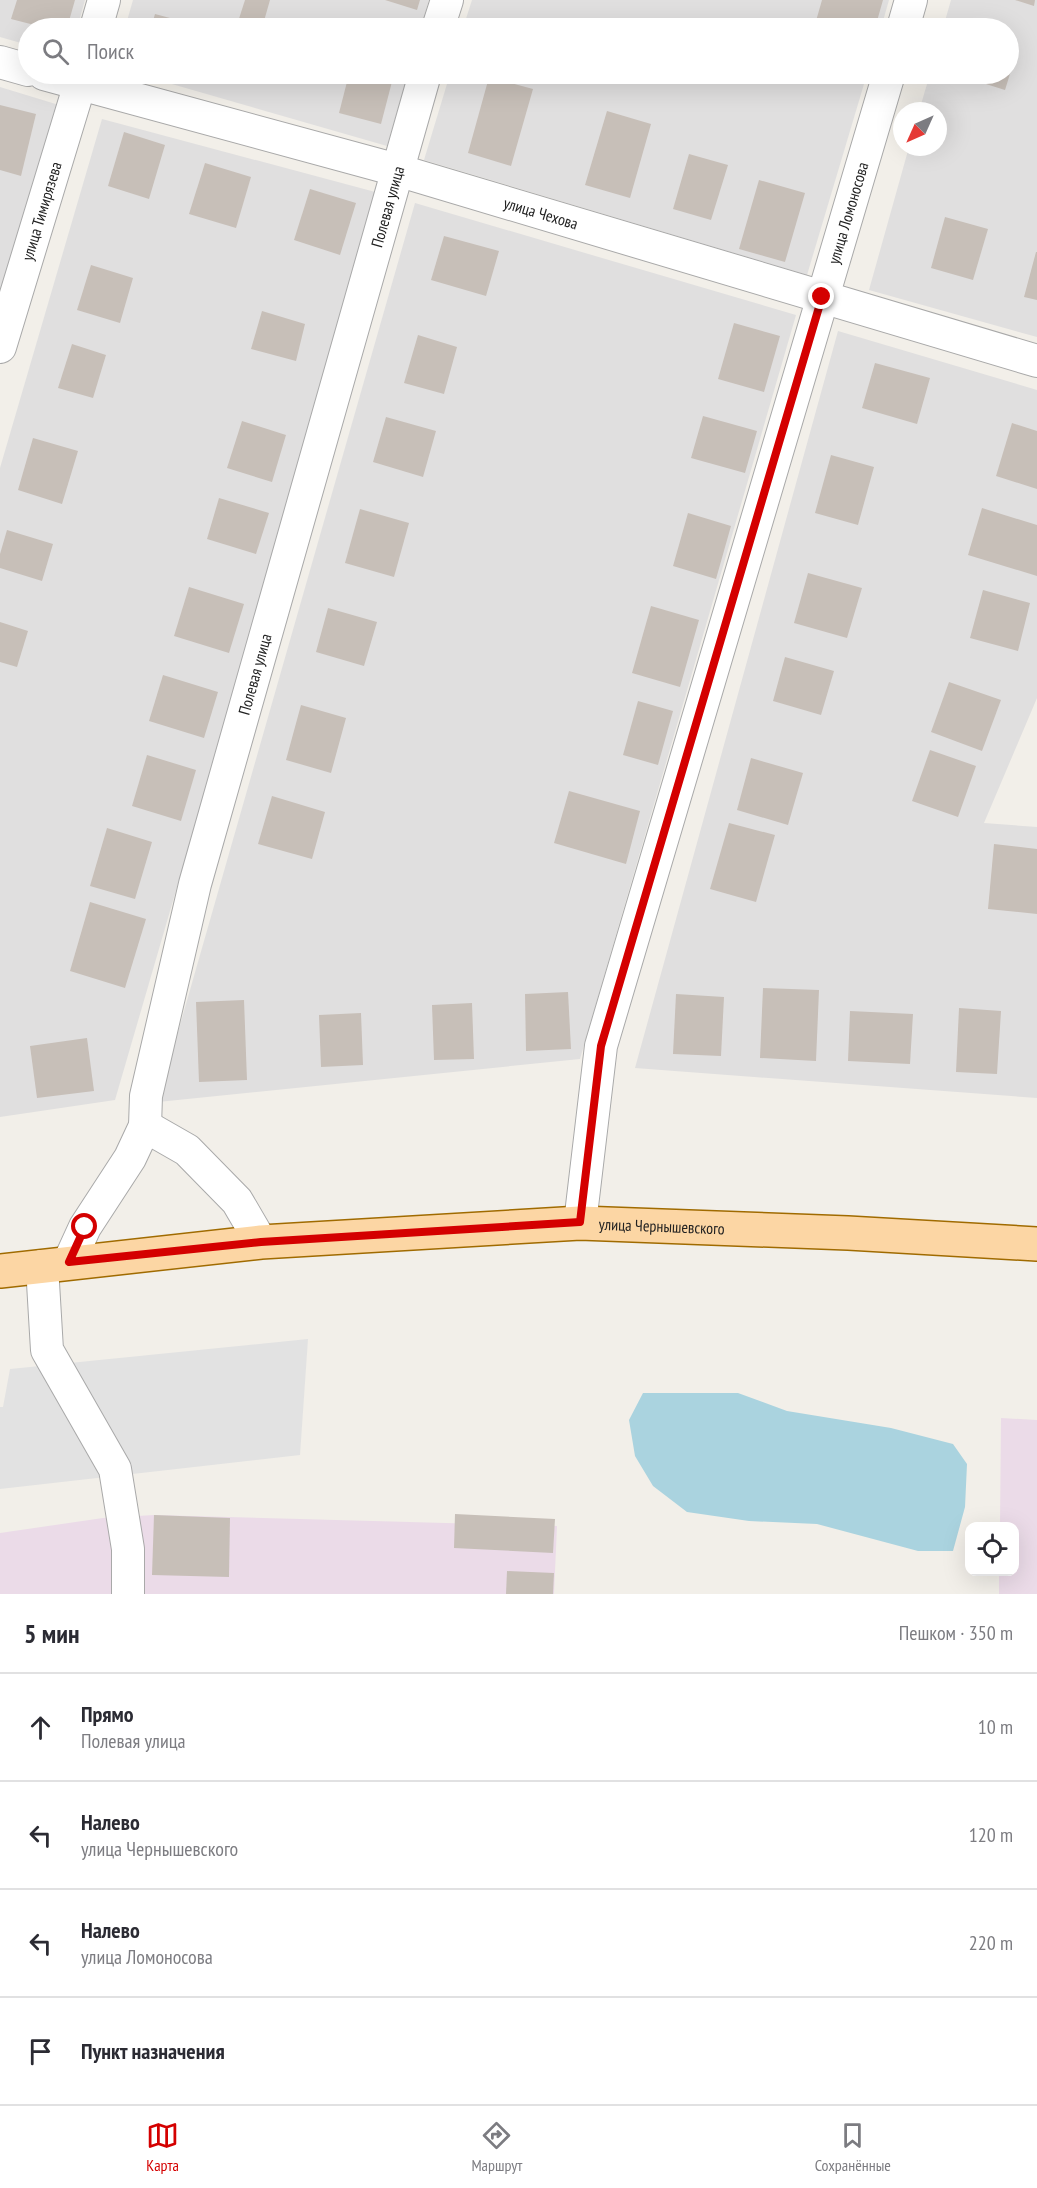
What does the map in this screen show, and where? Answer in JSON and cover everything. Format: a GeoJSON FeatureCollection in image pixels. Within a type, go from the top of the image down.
{"type":"FeatureCollection","features":[{"type":"Feature","properties":{"kind":"main road","name":"улица Чернышевского"},"geometry":{"type":"LineString","coordinates":[[0,1271],[261,1242],[580,1222],[848,1233],[1037,1244]]}},
{"type":"Feature","properties":{"kind":"street"},"geometry":{"type":"LineString","coordinates":[[99,18],[104,0]]}},
{"type":"Feature","properties":{"kind":"street"},"geometry":{"type":"LineString","coordinates":[[441,18],[447,0]]}},
{"type":"Feature","properties":{"kind":"street"},"geometry":{"type":"LineString","coordinates":[[906,18],[911,0]]}},
{"type":"Feature","properties":{"kind":"street"},"geometry":{"type":"LineString","coordinates":[[0,62],[18,67]]}},
{"type":"Feature","properties":{"kind":"street","name":"улица Тимирязева"},"geometry":{"type":"LineString","coordinates":[[0,346],[80,84]]}},
{"type":"Feature","properties":{"kind":"street","name":"улица Чехова"},"geometry":{"type":"LineString","coordinates":[[103,84],[1037,361]]}},
{"type":"Feature","properties":{"kind":"street","name":"Полевая улица"},"geometry":{"type":"LineString","coordinates":[[56,1264],[85,1227],[130,1158],[145,1126],[146,1096],[195,884],[422,84]]}},
{"type":"Feature","properties":{"kind":"street","name":"улица Ломоносова"},"geometry":{"type":"LineString","coordinates":[[580,1222],[601,1046],[886,84]]}},
{"type":"Feature","properties":{"kind":"street"},"geometry":{"type":"LineString","coordinates":[[145,1126],[187,1150],[237,1201],[261,1242]]}},
{"type":"Feature","properties":{"kind":"street"},"geometry":{"type":"LineString","coordinates":[[56,1264],[47,1350],[116,1469],[128,1549],[128,1594]]}},
{"type":"Feature","properties":{"kind":"shaded area"},"geometry":{"type":"Polygon","coordinates":[[[0,0],[85,0],[80,18],[18,18],[18,42],[0,37],[0,0]]]}},
{"type":"Feature","properties":{"kind":"shaded area"},"geometry":{"type":"Polygon","coordinates":[[[133,0],[429,0],[424,18],[128,18],[133,0]]]}},
{"type":"Feature","properties":{"kind":"shaded area"},"geometry":{"type":"Polygon","coordinates":[[[472,0],[889,0],[884,18],[466,18],[472,0]]]}},
{"type":"Feature","properties":{"kind":"shaded area"},"geometry":{"type":"Polygon","coordinates":[[[951,0],[1037,0],[1037,337],[869,290],[906,156],[947,156],[947,102],[922,102],[927,84],[1019,84],[1019,18],[946,18],[951,0]]]}},
{"type":"Feature","properties":{"kind":"shaded area"},"geometry":{"type":"Polygon","coordinates":[[[172,84],[405,84],[387,146],[172,84]]]}},
{"type":"Feature","properties":{"kind":"shaded area"},"geometry":{"type":"Polygon","coordinates":[[[447,84],[864,84],[807,275],[424,160],[447,84]]]}},
{"type":"Feature","properties":{"kind":"shaded area"},"geometry":{"type":"Polygon","coordinates":[[[0,87],[59,105],[0,301],[0,87]]]}},
{"type":"Feature","properties":{"kind":"shaded area"},"geometry":{"type":"Polygon","coordinates":[[[102,119],[379,193],[115,1100],[0,1117],[0,468],[102,119]]]}},
{"type":"Feature","properties":{"kind":"shaded area"},"geometry":{"type":"Polygon","coordinates":[[[415,203],[796,315],[580,1059],[158,1102],[415,203]]]}},
{"type":"Feature","properties":{"kind":"shaded area"},"geometry":{"type":"Polygon","coordinates":[[[838,331],[1037,390],[1037,698],[984,823],[1037,827],[1037,1098],[635,1068],[838,331]]]}},
{"type":"Feature","properties":{"kind":"shaded area"},"geometry":{"type":"Polygon","coordinates":[[[308,1339],[300,1455],[0,1489],[0,1407],[3,1407],[10,1369],[308,1339]]]}},
{"type":"Feature","properties":{"kind":"shaded area"},"geometry":{"type":"Polygon","coordinates":[[[1001,1418],[1037,1420],[1037,1594],[999,1594],[999,1576],[1019,1576],[1019,1522],[1000,1522],[1001,1418]]]}},
{"type":"Feature","properties":{"kind":"shaded area"},"geometry":{"type":"Polygon","coordinates":[[[154,1515],[557,1526],[554,1594],[0,1594],[0,1533],[103,1518],[154,1515]]]}},
{"type":"Feature","properties":{"kind":"water"},"geometry":{"type":"Polygon","coordinates":[[[643,1393],[738,1393],[787,1411],[891,1428],[953,1444],[967,1464],[965,1507],[953,1551],[918,1551],[817,1524],[749,1521],[687,1512],[653,1486],[635,1456],[629,1420],[643,1393]]]}},
{"type":"Feature","properties":{"kind":"building"},"geometry":{"type":"Polygon","coordinates":[[[17,0],[75,0],[70,18],[18,18],[18,21],[11,19],[17,0]]]}},
{"type":"Feature","properties":{"kind":"building"},"geometry":{"type":"Polygon","coordinates":[[[245,0],[270,0],[265,18],[239,18],[245,0]]]}},
{"type":"Feature","properties":{"kind":"building"},"geometry":{"type":"Polygon","coordinates":[[[385,0],[420,0],[417,10],[385,0]]]}},
{"type":"Feature","properties":{"kind":"building"},"geometry":{"type":"Polygon","coordinates":[[[822,0],[883,0],[878,18],[817,18],[822,0]]]}},
{"type":"Feature","properties":{"kind":"building"},"geometry":{"type":"Polygon","coordinates":[[[1015,0],[1035,0],[1034,6],[1015,0]]]}},
{"type":"Feature","properties":{"kind":"building"},"geometry":{"type":"Polygon","coordinates":[[[155,14],[170,18],[154,18],[155,14]]]}},
{"type":"Feature","properties":{"kind":"building"},"geometry":{"type":"Polygon","coordinates":[[[346,84],[391,84],[381,124],[339,113],[346,84]]]}},
{"type":"Feature","properties":{"kind":"building"},"geometry":{"type":"Polygon","coordinates":[[[487,84],[515,84],[533,89],[511,166],[468,153],[487,84]]]}},
{"type":"Feature","properties":{"kind":"building"},"geometry":{"type":"Polygon","coordinates":[[[986,84],[1007,84],[1005,90],[986,84]]]}},
{"type":"Feature","properties":{"kind":"building"},"geometry":{"type":"Polygon","coordinates":[[[0,105],[36,114],[21,176],[0,170],[0,105]]]}},
{"type":"Feature","properties":{"kind":"building"},"geometry":{"type":"Polygon","coordinates":[[[607,111],[651,124],[630,198],[585,185],[607,111]]]}},
{"type":"Feature","properties":{"kind":"building"},"geometry":{"type":"Polygon","coordinates":[[[124,132],[165,145],[149,199],[108,186],[124,132]]]}},
{"type":"Feature","properties":{"kind":"building"},"geometry":{"type":"Polygon","coordinates":[[[689,154],[728,165],[711,220],[673,209],[689,154]]]}},
{"type":"Feature","properties":{"kind":"building"},"geometry":{"type":"Polygon","coordinates":[[[205,163],[251,177],[236,228],[189,214],[205,163]]]}},
{"type":"Feature","properties":{"kind":"building"},"geometry":{"type":"Polygon","coordinates":[[[759,180],[805,193],[785,262],[739,249],[759,180]]]}},
{"type":"Feature","properties":{"kind":"building"},"geometry":{"type":"Polygon","coordinates":[[[310,189],[356,203],[340,255],[294,240],[310,189]]]}},
{"type":"Feature","properties":{"kind":"building"},"geometry":{"type":"Polygon","coordinates":[[[945,217],[988,229],[973,280],[931,268],[945,217]]]}},
{"type":"Feature","properties":{"kind":"building"},"geometry":{"type":"Polygon","coordinates":[[[444,236],[499,251],[486,296],[431,280],[444,236]]]}},
{"type":"Feature","properties":{"kind":"building"},"geometry":{"type":"Polygon","coordinates":[[[1037,252],[1037,300],[1024,297],[1037,252]]]}},
{"type":"Feature","properties":{"kind":"building"},"geometry":{"type":"Polygon","coordinates":[[[91,265],[133,278],[120,323],[77,310],[91,265]]]}},
{"type":"Feature","properties":{"kind":"building"},"geometry":{"type":"Polygon","coordinates":[[[262,311],[305,324],[296,361],[251,349],[262,311]]]}},
{"type":"Feature","properties":{"kind":"building"},"geometry":{"type":"Polygon","coordinates":[[[734,323],[780,336],[764,392],[718,379],[734,323]]]}},
{"type":"Feature","properties":{"kind":"building"},"geometry":{"type":"Polygon","coordinates":[[[418,335],[457,347],[444,394],[404,383],[418,335]]]}},
{"type":"Feature","properties":{"kind":"building"},"geometry":{"type":"Polygon","coordinates":[[[72,344],[106,355],[93,398],[58,388],[72,344]]]}},
{"type":"Feature","properties":{"kind":"building"},"geometry":{"type":"Polygon","coordinates":[[[875,363],[930,378],[917,424],[862,408],[875,363]]]}},
{"type":"Feature","properties":{"kind":"building"},"geometry":{"type":"Polygon","coordinates":[[[703,416],[757,431],[745,473],[691,458],[703,416]]]}},
{"type":"Feature","properties":{"kind":"building"},"geometry":{"type":"Polygon","coordinates":[[[386,417],[436,431],[423,477],[373,462],[386,417]]]}},
{"type":"Feature","properties":{"kind":"building"},"geometry":{"type":"Polygon","coordinates":[[[242,421],[286,435],[272,482],[227,468],[242,421]]]}},
{"type":"Feature","properties":{"kind":"building"},"geometry":{"type":"Polygon","coordinates":[[[1012,423],[1037,431],[1037,489],[996,476],[1012,423]]]}},
{"type":"Feature","properties":{"kind":"building"},"geometry":{"type":"Polygon","coordinates":[[[33,438],[78,451],[62,504],[18,490],[33,438]]]}},
{"type":"Feature","properties":{"kind":"building"},"geometry":{"type":"Polygon","coordinates":[[[831,455],[874,467],[858,525],[815,513],[831,455]]]}},
{"type":"Feature","properties":{"kind":"building"},"geometry":{"type":"Polygon","coordinates":[[[219,498],[269,513],[256,554],[207,539],[219,498]]]}},
{"type":"Feature","properties":{"kind":"building"},"geometry":{"type":"Polygon","coordinates":[[[982,508],[1037,525],[1037,576],[968,555],[982,508]]]}},
{"type":"Feature","properties":{"kind":"building"},"geometry":{"type":"Polygon","coordinates":[[[360,509],[409,523],[394,577],[345,563],[360,509]]]}},
{"type":"Feature","properties":{"kind":"building"},"geometry":{"type":"Polygon","coordinates":[[[688,513],[731,526],[716,579],[673,566],[688,513]]]}},
{"type":"Feature","properties":{"kind":"building"},"geometry":{"type":"Polygon","coordinates":[[[7,530],[53,544],[42,581],[0,568],[0,554],[7,530]]]}},
{"type":"Feature","properties":{"kind":"building"},"geometry":{"type":"Polygon","coordinates":[[[808,573],[862,588],[847,638],[794,623],[808,573]]]}},
{"type":"Feature","properties":{"kind":"building"},"geometry":{"type":"Polygon","coordinates":[[[189,587],[244,604],[229,653],[174,636],[189,587]]]}},
{"type":"Feature","properties":{"kind":"building"},"geometry":{"type":"Polygon","coordinates":[[[983,590],[1030,603],[1018,651],[970,638],[983,590]]]}},
{"type":"Feature","properties":{"kind":"building"},"geometry":{"type":"Polygon","coordinates":[[[651,606],[699,620],[680,687],[632,673],[651,606]]]}},
{"type":"Feature","properties":{"kind":"building"},"geometry":{"type":"Polygon","coordinates":[[[328,608],[377,622],[364,666],[316,652],[328,608]]]}},
{"type":"Feature","properties":{"kind":"building"},"geometry":{"type":"Polygon","coordinates":[[[0,622],[28,631],[17,667],[0,662],[0,622]]]}},
{"type":"Feature","properties":{"kind":"building"},"geometry":{"type":"Polygon","coordinates":[[[785,657],[834,671],[821,715],[773,701],[785,657]]]}},
{"type":"Feature","properties":{"kind":"building"},"geometry":{"type":"Polygon","coordinates":[[[163,675],[218,692],[204,738],[149,721],[163,675]]]}},
{"type":"Feature","properties":{"kind":"building"},"geometry":{"type":"Polygon","coordinates":[[[949,682],[1001,700],[982,751],[931,732],[949,682]]]}},
{"type":"Feature","properties":{"kind":"building"},"geometry":{"type":"Polygon","coordinates":[[[638,701],[673,711],[658,765],[623,755],[638,701]]]}},
{"type":"Feature","properties":{"kind":"building"},"geometry":{"type":"Polygon","coordinates":[[[301,705],[346,718],[331,773],[286,760],[301,705]]]}},
{"type":"Feature","properties":{"kind":"building"},"geometry":{"type":"Polygon","coordinates":[[[930,750],[976,766],[958,817],[912,801],[930,750]]]}},
{"type":"Feature","properties":{"kind":"building"},"geometry":{"type":"Polygon","coordinates":[[[147,755],[196,770],[181,821],[132,806],[147,755]]]}},
{"type":"Feature","properties":{"kind":"building"},"geometry":{"type":"Polygon","coordinates":[[[751,758],[803,773],[788,825],[737,810],[751,758]]]}},
{"type":"Feature","properties":{"kind":"building"},"geometry":{"type":"Polygon","coordinates":[[[569,791],[640,811],[626,864],[554,843],[569,791]]]}},
{"type":"Feature","properties":{"kind":"building"},"geometry":{"type":"Polygon","coordinates":[[[272,796],[325,812],[312,859],[258,844],[272,796]]]}},
{"type":"Feature","properties":{"kind":"building"},"geometry":{"type":"Polygon","coordinates":[[[729,823],[775,835],[756,902],[710,889],[729,823]]]}},
{"type":"Feature","properties":{"kind":"building"},"geometry":{"type":"Polygon","coordinates":[[[107,828],[152,842],[135,899],[90,886],[107,828]]]}},
{"type":"Feature","properties":{"kind":"building"},"geometry":{"type":"Polygon","coordinates":[[[994,844],[1037,849],[1037,914],[988,909],[994,844]]]}},
{"type":"Feature","properties":{"kind":"building"},"geometry":{"type":"Polygon","coordinates":[[[90,902],[146,919],[125,988],[70,971],[90,902]]]}},
{"type":"Feature","properties":{"kind":"building"},"geometry":{"type":"Polygon","coordinates":[[[763,988],[819,990],[816,1061],[760,1058],[763,988]]]}},
{"type":"Feature","properties":{"kind":"building"},"geometry":{"type":"Polygon","coordinates":[[[568,992],[571,1049],[526,1051],[525,994],[568,992]]]}},
{"type":"Feature","properties":{"kind":"building"},"geometry":{"type":"Polygon","coordinates":[[[676,994],[724,997],[721,1056],[673,1054],[676,994]]]}},
{"type":"Feature","properties":{"kind":"building"},"geometry":{"type":"Polygon","coordinates":[[[244,1000],[247,1080],[199,1082],[196,1002],[244,1000]]]}},
{"type":"Feature","properties":{"kind":"building"},"geometry":{"type":"Polygon","coordinates":[[[472,1003],[474,1059],[434,1060],[432,1005],[472,1003]]]}},
{"type":"Feature","properties":{"kind":"building"},"geometry":{"type":"Polygon","coordinates":[[[959,1008],[1001,1011],[997,1074],[956,1072],[959,1008]]]}},
{"type":"Feature","properties":{"kind":"building"},"geometry":{"type":"Polygon","coordinates":[[[850,1011],[913,1014],[910,1064],[848,1061],[850,1011]]]}},
{"type":"Feature","properties":{"kind":"building"},"geometry":{"type":"Polygon","coordinates":[[[361,1013],[363,1065],[321,1067],[319,1015],[361,1013]]]}},
{"type":"Feature","properties":{"kind":"building"},"geometry":{"type":"Polygon","coordinates":[[[87,1038],[94,1091],[37,1098],[30,1046],[87,1038]]]}},
{"type":"Feature","properties":{"kind":"building"},"geometry":{"type":"Polygon","coordinates":[[[455,1514],[555,1519],[553,1553],[454,1548],[455,1514]]]}},
{"type":"Feature","properties":{"kind":"building"},"geometry":{"type":"Polygon","coordinates":[[[154,1515],[230,1518],[229,1577],[152,1575],[154,1515]]]}},
{"type":"Feature","properties":{"kind":"building"},"geometry":{"type":"Polygon","coordinates":[[[507,1571],[554,1573],[553,1594],[506,1594],[507,1571]]]}},
{"type":"Feature","properties":{"kind":"route"},"geometry":{"type":"LineString","coordinates":[[85,1227],[69,1262],[261,1242],[580,1222],[601,1046],[822,297]]}}]}
